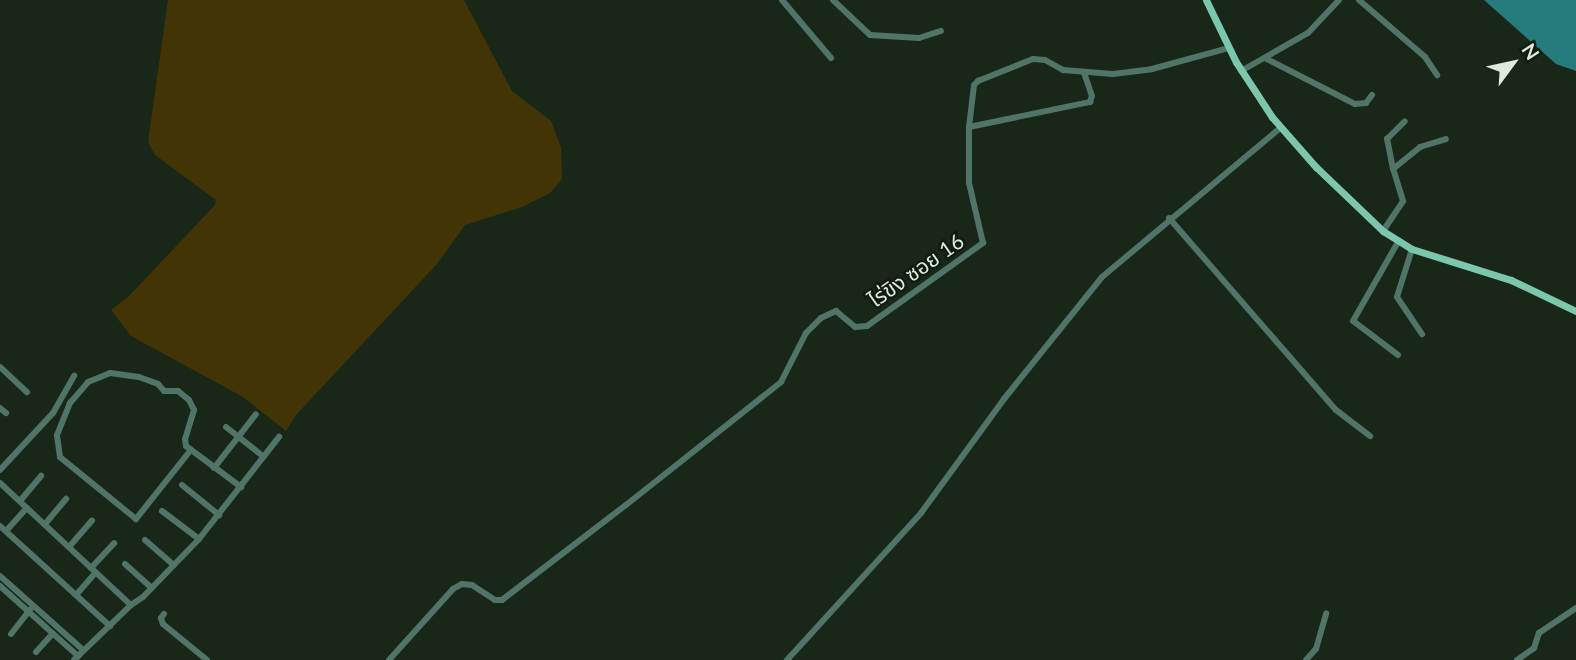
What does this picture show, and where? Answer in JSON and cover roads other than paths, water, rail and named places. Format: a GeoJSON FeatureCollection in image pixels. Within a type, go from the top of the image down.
{"type":"FeatureCollection","features":[{"type":"Feature","properties":{"kind":"main road"},"geometry":{"type":"LineString","coordinates":[[1206,0],[1241,71],[1280,128],[1383,231],[1398,243],[1414,250],[1511,280],[1576,311]]}},
{"type":"Feature","properties":{"kind":"street"},"geometry":{"type":"LineString","coordinates":[[782,0],[831,58]]}},
{"type":"Feature","properties":{"kind":"street"},"geometry":{"type":"LineString","coordinates":[[833,0],[870,35],[919,38],[941,31]]}},
{"type":"Feature","properties":{"kind":"street"},"geometry":{"type":"LineString","coordinates":[[1241,71],[1308,33],[1339,0]]}},
{"type":"Feature","properties":{"kind":"street"},"geometry":{"type":"LineString","coordinates":[[1362,1],[1425,57],[1437,75]]}},
{"type":"Feature","properties":{"kind":"street","name":"ไร่ขิง ซอย 16"},"geometry":{"type":"LineString","coordinates":[[389,660],[453,589],[462,584],[472,585],[495,600],[502,600],[646,490],[781,382],[806,333],[821,318],[836,311],[855,327],[867,326],[980,246],[984,239],[970,194],[969,127],[974,85],[978,80],[1033,59],[1045,60],[1058,69],[1113,74],[1152,69],[1229,48]]}},
{"type":"Feature","properties":{"kind":"street"},"geometry":{"type":"LineString","coordinates":[[1265,58],[1355,104],[1366,103],[1372,95]]}},
{"type":"Feature","properties":{"kind":"street"},"geometry":{"type":"LineString","coordinates":[[969,127],[1090,102],[1093,96],[1084,73]]}},
{"type":"Feature","properties":{"kind":"street"},"geometry":{"type":"LineString","coordinates":[[1383,231],[1404,197],[1393,169],[1387,139],[1405,121]]}},
{"type":"Feature","properties":{"kind":"street"},"geometry":{"type":"LineString","coordinates":[[787,660],[921,513],[1004,399],[1095,285],[1169,218],[1280,128]]}},
{"type":"Feature","properties":{"kind":"street"},"geometry":{"type":"LineString","coordinates":[[1393,169],[1420,147],[1446,139]]}},
{"type":"Feature","properties":{"kind":"street"},"geometry":{"type":"LineString","coordinates":[[1169,218],[1336,410],[1370,436]]}},
{"type":"Feature","properties":{"kind":"street"},"geometry":{"type":"LineString","coordinates":[[1398,243],[1353,320],[1398,355]]}},
{"type":"Feature","properties":{"kind":"street"},"geometry":{"type":"LineString","coordinates":[[1414,250],[1397,297],[1422,334]]}},
{"type":"Feature","properties":{"kind":"street"},"geometry":{"type":"LineString","coordinates":[[0,367],[27,392]]}},
{"type":"Feature","properties":{"kind":"street"},"geometry":{"type":"LineString","coordinates":[[190,451],[136,519],[68,466],[57,450],[57,435],[77,393],[95,377],[120,372],[154,382],[164,391],[178,391],[189,400],[193,416],[185,439],[190,451],[242,487]]}},
{"type":"Feature","properties":{"kind":"street"},"geometry":{"type":"LineString","coordinates":[[0,470],[53,413],[74,376]]}},
{"type":"Feature","properties":{"kind":"street"},"geometry":{"type":"LineString","coordinates":[[214,468],[256,414]]}},
{"type":"Feature","properties":{"kind":"street"},"geometry":{"type":"LineString","coordinates":[[226,427],[264,457]]}},
{"type":"Feature","properties":{"kind":"street"},"geometry":{"type":"LineString","coordinates":[[78,655],[152,588],[199,539],[279,437]]}},
{"type":"Feature","properties":{"kind":"street"},"geometry":{"type":"LineString","coordinates":[[20,501],[41,476]]}},
{"type":"Feature","properties":{"kind":"street"},"geometry":{"type":"LineString","coordinates":[[0,483],[131,605]]}},
{"type":"Feature","properties":{"kind":"street"},"geometry":{"type":"LineString","coordinates":[[182,485],[219,515]]}},
{"type":"Feature","properties":{"kind":"street"},"geometry":{"type":"LineString","coordinates":[[45,524],[66,499]]}},
{"type":"Feature","properties":{"kind":"street"},"geometry":{"type":"LineString","coordinates":[[27,508],[3,529],[110,626]]}},
{"type":"Feature","properties":{"kind":"street"},"geometry":{"type":"LineString","coordinates":[[162,511],[199,539]]}},
{"type":"Feature","properties":{"kind":"street"},"geometry":{"type":"LineString","coordinates":[[69,547],[92,521]]}},
{"type":"Feature","properties":{"kind":"street"},"geometry":{"type":"LineString","coordinates":[[145,540],[174,565]]}},
{"type":"Feature","properties":{"kind":"street"},"geometry":{"type":"LineString","coordinates":[[76,595],[114,543]]}},
{"type":"Feature","properties":{"kind":"street"},"geometry":{"type":"LineString","coordinates":[[125,564],[152,588]]}},
{"type":"Feature","properties":{"kind":"street"},"geometry":{"type":"LineString","coordinates":[[0,576],[4,590],[78,655]]}},
{"type":"Feature","properties":{"kind":"street"},"geometry":{"type":"LineString","coordinates":[[4,590],[34,606],[78,655]]}},
{"type":"Feature","properties":{"kind":"street"},"geometry":{"type":"LineString","coordinates":[[11,634],[34,606]]}},
{"type":"Feature","properties":{"kind":"street"},"geometry":{"type":"LineString","coordinates":[[1517,660],[1534,648],[1539,633],[1576,608]]}},
{"type":"Feature","properties":{"kind":"street"},"geometry":{"type":"LineString","coordinates":[[1306,660],[1316,649],[1326,613]]}},
{"type":"Feature","properties":{"kind":"street"},"geometry":{"type":"LineString","coordinates":[[164,614],[161,618],[163,624],[207,660]]}},
{"type":"Feature","properties":{"kind":"street"},"geometry":{"type":"LineString","coordinates":[[36,652],[52,633]]}},
{"type":"Feature","properties":{"kind":"water"},"geometry":{"type":"Polygon","coordinates":[[[1484,0],[1576,0],[1576,71],[1556,64],[1484,0]]]}}]}
